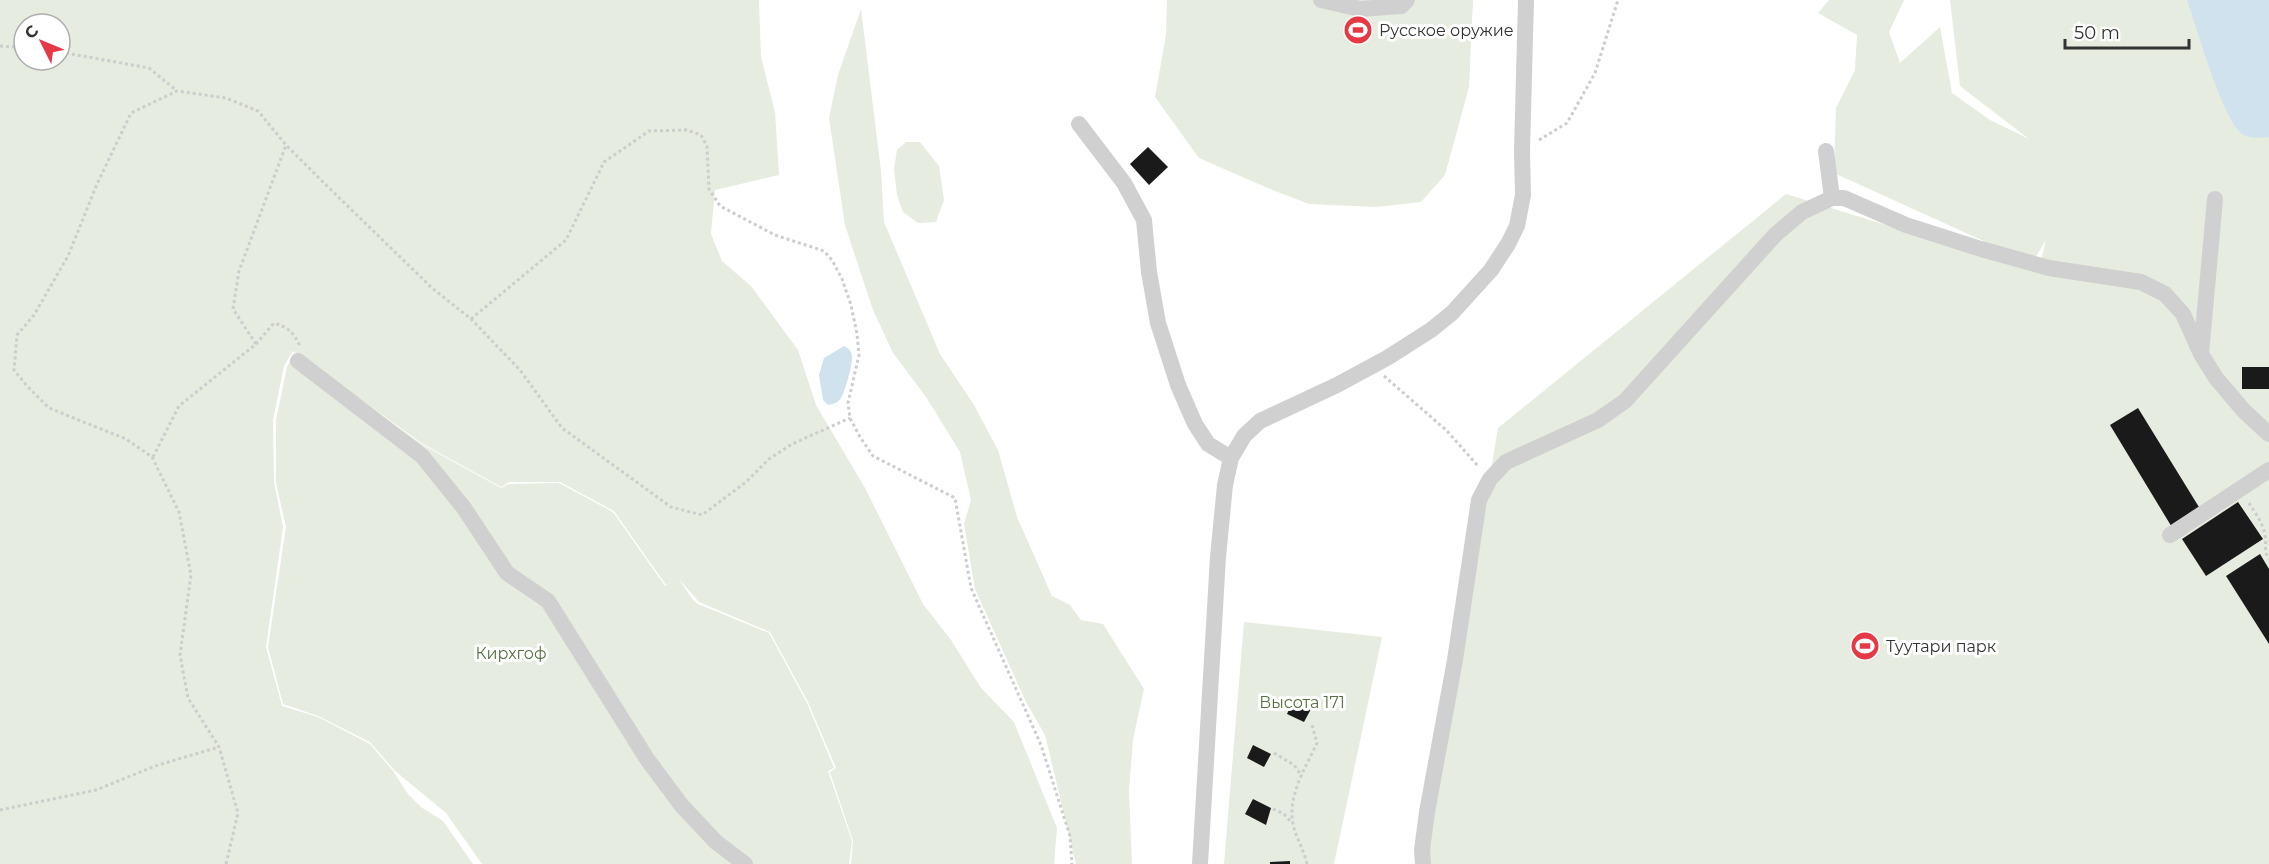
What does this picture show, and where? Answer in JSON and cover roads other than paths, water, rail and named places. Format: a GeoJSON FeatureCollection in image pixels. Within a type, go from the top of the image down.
{"type":"FeatureCollection","features":[{"type":"Feature","properties":{"kind":"street"},"geometry":{"type":"LineString","coordinates":[[1321,0],[1360,9],[1401,6],[1407,0]]}},
{"type":"Feature","properties":{"kind":"street"},"geometry":{"type":"LineString","coordinates":[[1200,864],[1218,557],[1225,485],[1231,458],[1244,436],[1260,421],[1337,385],[1431,330],[1452,313],[1491,270],[1508,244],[1517,226],[1523,195],[1526,0]]}},
{"type":"Feature","properties":{"kind":"street"},"geometry":{"type":"LineString","coordinates":[[1079,124],[1124,183],[1144,220],[1149,272],[1158,323],[1178,385],[1195,423],[1208,444],[1231,458]]}},
{"type":"Feature","properties":{"kind":"street"},"geometry":{"type":"LineString","coordinates":[[1826,151],[1832,198]]}},
{"type":"Feature","properties":{"kind":"street"},"geometry":{"type":"LineString","coordinates":[[1423,864],[1422,850],[1427,812],[1455,660],[1474,527],[1479,500],[1490,479],[1506,462],[1598,420],[1625,401],[1775,235],[1802,212],[1832,198],[1844,198],[1906,225],[1981,249],[2049,268],[2141,282],[2165,294],[2182,314],[2200,354],[2216,378],[2244,411],[2269,434]]}},
{"type":"Feature","properties":{"kind":"street"},"geometry":{"type":"LineString","coordinates":[[2200,354],[2215,199]]}},
{"type":"Feature","properties":{"kind":"street"},"geometry":{"type":"LineString","coordinates":[[298,361],[422,456],[465,508],[507,573],[548,601],[647,759],[682,806],[716,842],[744,864]]}},
{"type":"Feature","properties":{"kind":"street"},"geometry":{"type":"LineString","coordinates":[[2170,534],[2269,470]]}},
{"type":"Feature","properties":{"kind":"water"},"geometry":{"type":"Polygon","coordinates":[[[2187,0],[2269,0],[2269,137],[2245,136],[2234,125],[2218,92],[2187,0]]]}},
{"type":"Feature","properties":{"kind":"water"},"geometry":{"type":"Polygon","coordinates":[[[844,346],[852,354],[845,390],[840,400],[828,405],[823,400],[819,375],[824,358],[844,346]]]}},
{"type":"Feature","properties":{"kind":"place","name":"Русское оружие"},"geometry":{"type":"Point","coordinates":[1358,30]}},
{"type":"Feature","properties":{"kind":"place","name":"Туутари парк"},"geometry":{"type":"Point","coordinates":[1865,646]}},
{"type":"Feature","properties":{"kind":"park label","name":"Кирхгоф"},"geometry":{"type":"Point","coordinates":[511,653]}},
{"type":"Feature","properties":{"kind":"park label","name":"Высота 171"},"geometry":{"type":"Point","coordinates":[1302,702]}}]}
